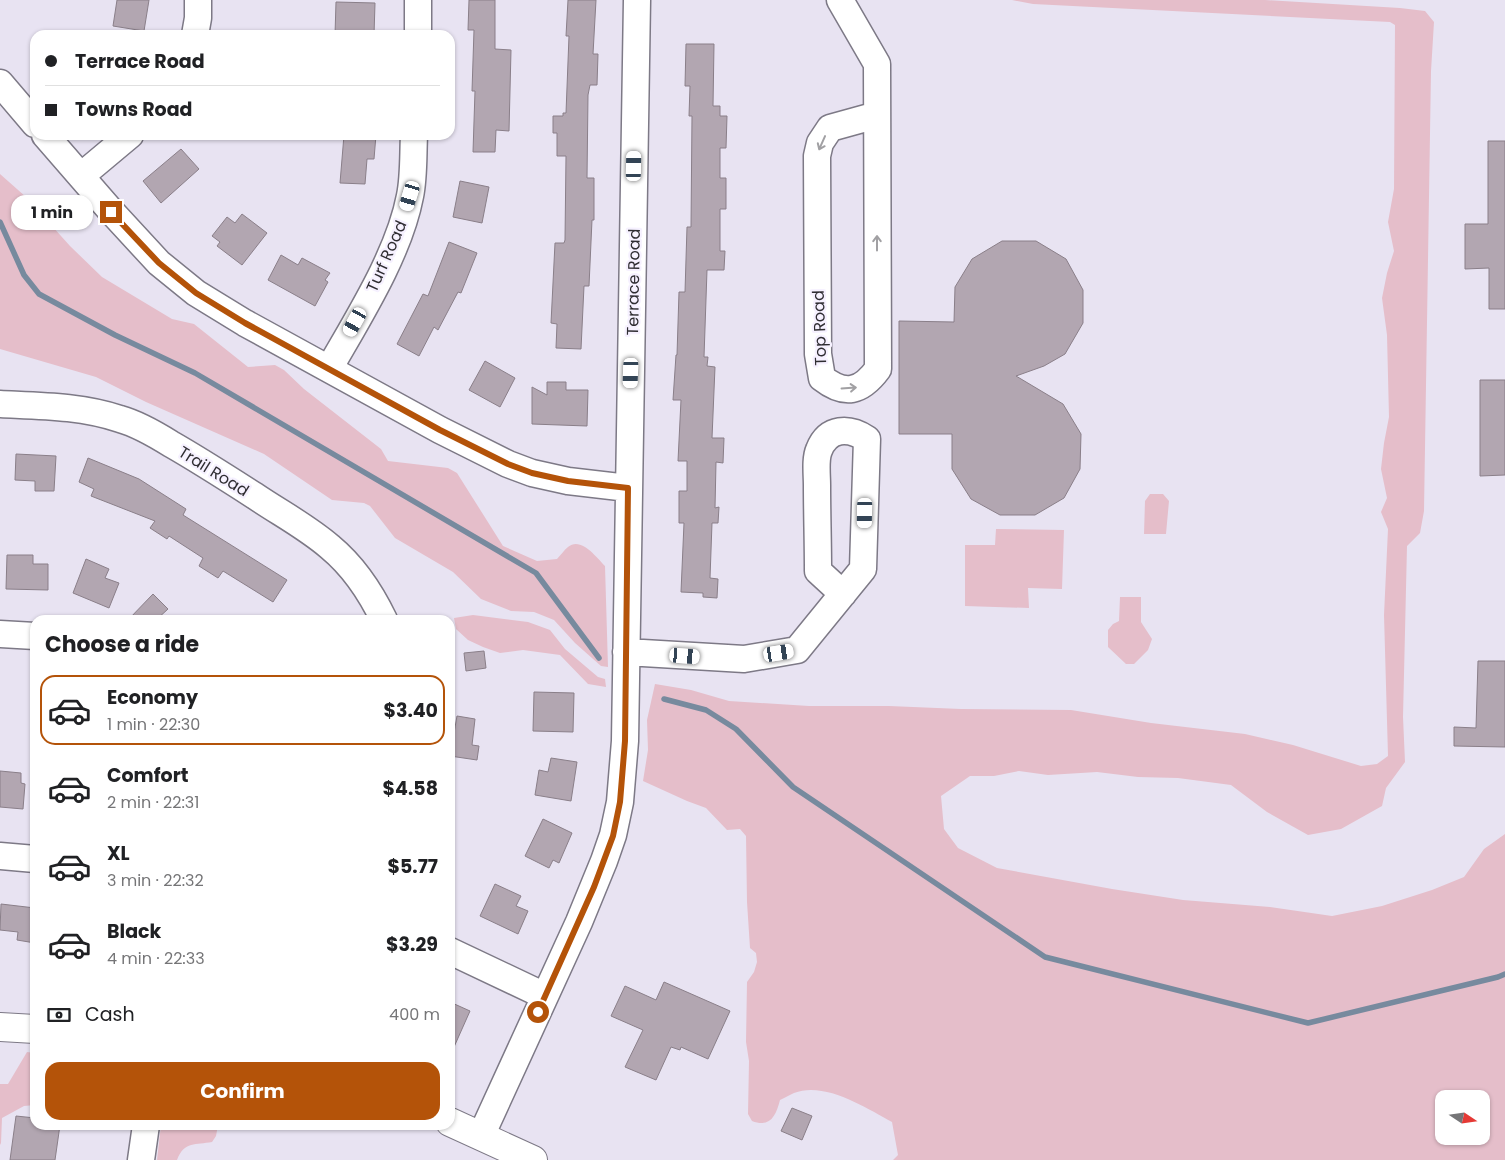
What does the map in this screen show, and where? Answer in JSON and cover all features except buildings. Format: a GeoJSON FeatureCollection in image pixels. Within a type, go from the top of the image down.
{"type":"FeatureCollection","features":[{"type":"Feature","properties":{"kind":"main road"},"geometry":{"type":"LineString","coordinates":[[0,1027],[30,1029]]}},
{"type":"Feature","properties":{"kind":"main road"},"geometry":{"type":"LineString","coordinates":[[455,1124],[533,1160]]}},
{"type":"Feature","properties":{"kind":"street"},"geometry":{"type":"LineString","coordinates":[[196,30],[198,0]]}},
{"type":"Feature","properties":{"kind":"street"},"geometry":{"type":"LineString","coordinates":[[418,0],[418,30]]}},
{"type":"Feature","properties":{"kind":"street","name":"Terrace Road"},"geometry":{"type":"LineString","coordinates":[[481,1136],[591,896],[613,836],[620,802],[625,741],[637,0]]}},
{"type":"Feature","properties":{"kind":"street","name":"Top Road"},"geometry":{"type":"LineString","coordinates":[[840,0],[877,64],[878,369],[869,380],[857,388],[834,388],[822,378],[818,354],[817,156],[820,142],[830,128],[877,115]]}},
{"type":"Feature","properties":{"kind":"street"},"geometry":{"type":"LineString","coordinates":[[0,83],[30,118]]}},
{"type":"Feature","properties":{"kind":"street"},"geometry":{"type":"LineString","coordinates":[[49,140],[111,212],[159,263],[196,293],[245,323],[440,430],[508,464],[532,473],[568,481],[628,488]]}},
{"type":"Feature","properties":{"kind":"street"},"geometry":{"type":"LineString","coordinates":[[81,176],[124,140]]}},
{"type":"Feature","properties":{"kind":"street","name":"Turf Road"},"geometry":{"type":"LineString","coordinates":[[329,369],[381,275],[401,228],[410,196],[414,140]]}},
{"type":"Feature","properties":{"kind":"street","name":"Trail Road"},"geometry":{"type":"LineString","coordinates":[[0,404],[62,406],[93,411],[122,419],[147,430],[201,461],[297,522],[331,548],[372,597],[381,615]]}},
{"type":"Feature","properties":{"kind":"street"},"geometry":{"type":"LineString","coordinates":[[626,652],[744,659],[797,650],[864,569],[866,439],[857,433],[844,430],[834,433],[824,440],[818,452],[817,478],[818,571],[843,594]]}},
{"type":"Feature","properties":{"kind":"street"},"geometry":{"type":"LineString","coordinates":[[0,634],[30,636]]}},
{"type":"Feature","properties":{"kind":"street"},"geometry":{"type":"LineString","coordinates":[[0,856],[30,859]]}},
{"type":"Feature","properties":{"kind":"street"},"geometry":{"type":"LineString","coordinates":[[455,953],[545,996]]}},
{"type":"Feature","properties":{"kind":"street"},"geometry":{"type":"LineString","coordinates":[[141,1160],[145,1130]]}},
{"type":"Feature","properties":{"kind":"shaded area"},"geometry":{"type":"Polygon","coordinates":[[[1012,0],[1265,0],[1425,11],[1434,22],[1431,71],[1424,511],[1420,533],[1407,546],[1403,717],[1405,762],[1386,788],[1382,806],[1341,829],[1308,835],[1267,812],[1231,785],[1178,778],[1138,777],[1097,772],[1048,775],[1019,771],[994,776],[970,776],[941,796],[944,829],[958,848],[997,868],[1183,900],[1270,907],[1332,916],[1382,906],[1432,890],[1464,877],[1484,849],[1505,834],[1505,1160],[893,1160],[898,1155],[892,1122],[845,1098],[819,1090],[806,1090],[792,1094],[780,1100],[774,1116],[768,1122],[758,1123],[752,1121],[748,1114],[747,982],[754,972],[757,962],[756,953],[750,948],[746,836],[740,829],[727,830],[706,808],[643,781],[648,750],[647,720],[655,684],[691,690],[729,701],[809,706],[1071,710],[1151,723],[1245,734],[1293,745],[1361,766],[1377,764],[1388,756],[1384,615],[1388,529],[1381,512],[1387,498],[1381,469],[1389,417],[1387,335],[1382,298],[1394,251],[1388,222],[1394,189],[1395,25],[1390,22],[1033,4],[1012,0]]]}},
{"type":"Feature","properties":{"kind":"shaded area"},"geometry":{"type":"Polygon","coordinates":[[[0,174],[26,197],[70,246],[102,277],[172,319],[194,324],[248,367],[275,365],[284,370],[304,389],[381,449],[388,461],[448,468],[457,473],[503,546],[537,561],[557,559],[573,544],[578,544],[588,549],[605,566],[608,667],[601,666],[575,643],[554,620],[534,612],[511,611],[481,599],[453,572],[395,538],[370,506],[364,503],[332,500],[264,454],[146,402],[96,377],[0,349],[0,174]]]}},
{"type":"Feature","properties":{"kind":"shaded area"},"geometry":{"type":"Polygon","coordinates":[[[1150,494],[1163,494],[1169,501],[1166,534],[1144,534],[1145,501],[1150,494]]]}},
{"type":"Feature","properties":{"kind":"shaded area"},"geometry":{"type":"Polygon","coordinates":[[[996,529],[1064,530],[1062,589],[1028,588],[1029,608],[965,606],[965,545],[995,545],[996,529]]]}},
{"type":"Feature","properties":{"kind":"shaded area"},"geometry":{"type":"Polygon","coordinates":[[[1120,597],[1141,597],[1141,622],[1152,639],[1148,650],[1134,664],[1126,664],[1108,647],[1108,630],[1119,621],[1120,597]]]}},
{"type":"Feature","properties":{"kind":"shaded area"},"geometry":{"type":"Polygon","coordinates":[[[473,615],[528,622],[550,630],[565,649],[598,677],[605,679],[606,687],[588,684],[560,655],[523,650],[500,653],[483,647],[468,640],[456,629],[455,618],[473,615]]]}},
{"type":"Feature","properties":{"kind":"shaded area"},"geometry":{"type":"Polygon","coordinates":[[[27,1052],[30,1052],[30,1105],[24,1106],[2,1118],[0,1145],[0,1084],[8,1084],[27,1052]]]}},
{"type":"Feature","properties":{"kind":"shaded area"},"geometry":{"type":"Polygon","coordinates":[[[160,1130],[217,1130],[212,1142],[187,1147],[177,1160],[157,1160],[160,1130]]]}},
{"type":"Feature","properties":{"kind":"waterway"},"geometry":{"type":"LineString","coordinates":[[0,222],[24,275],[39,294],[115,335],[195,373],[536,573],[599,658]]}},
{"type":"Feature","properties":{"kind":"waterway"},"geometry":{"type":"LineString","coordinates":[[664,699],[706,710],[736,729],[793,787],[1045,957],[1308,1023],[1505,974]]}},
{"type":"Feature","properties":{"kind":"route"},"geometry":{"type":"LineString","coordinates":[[111,212],[159,263],[196,293],[245,323],[440,430],[508,464],[532,473],[568,481],[628,488],[625,741],[620,802],[613,836],[594,887],[580,922],[538,1012]]}}]}
